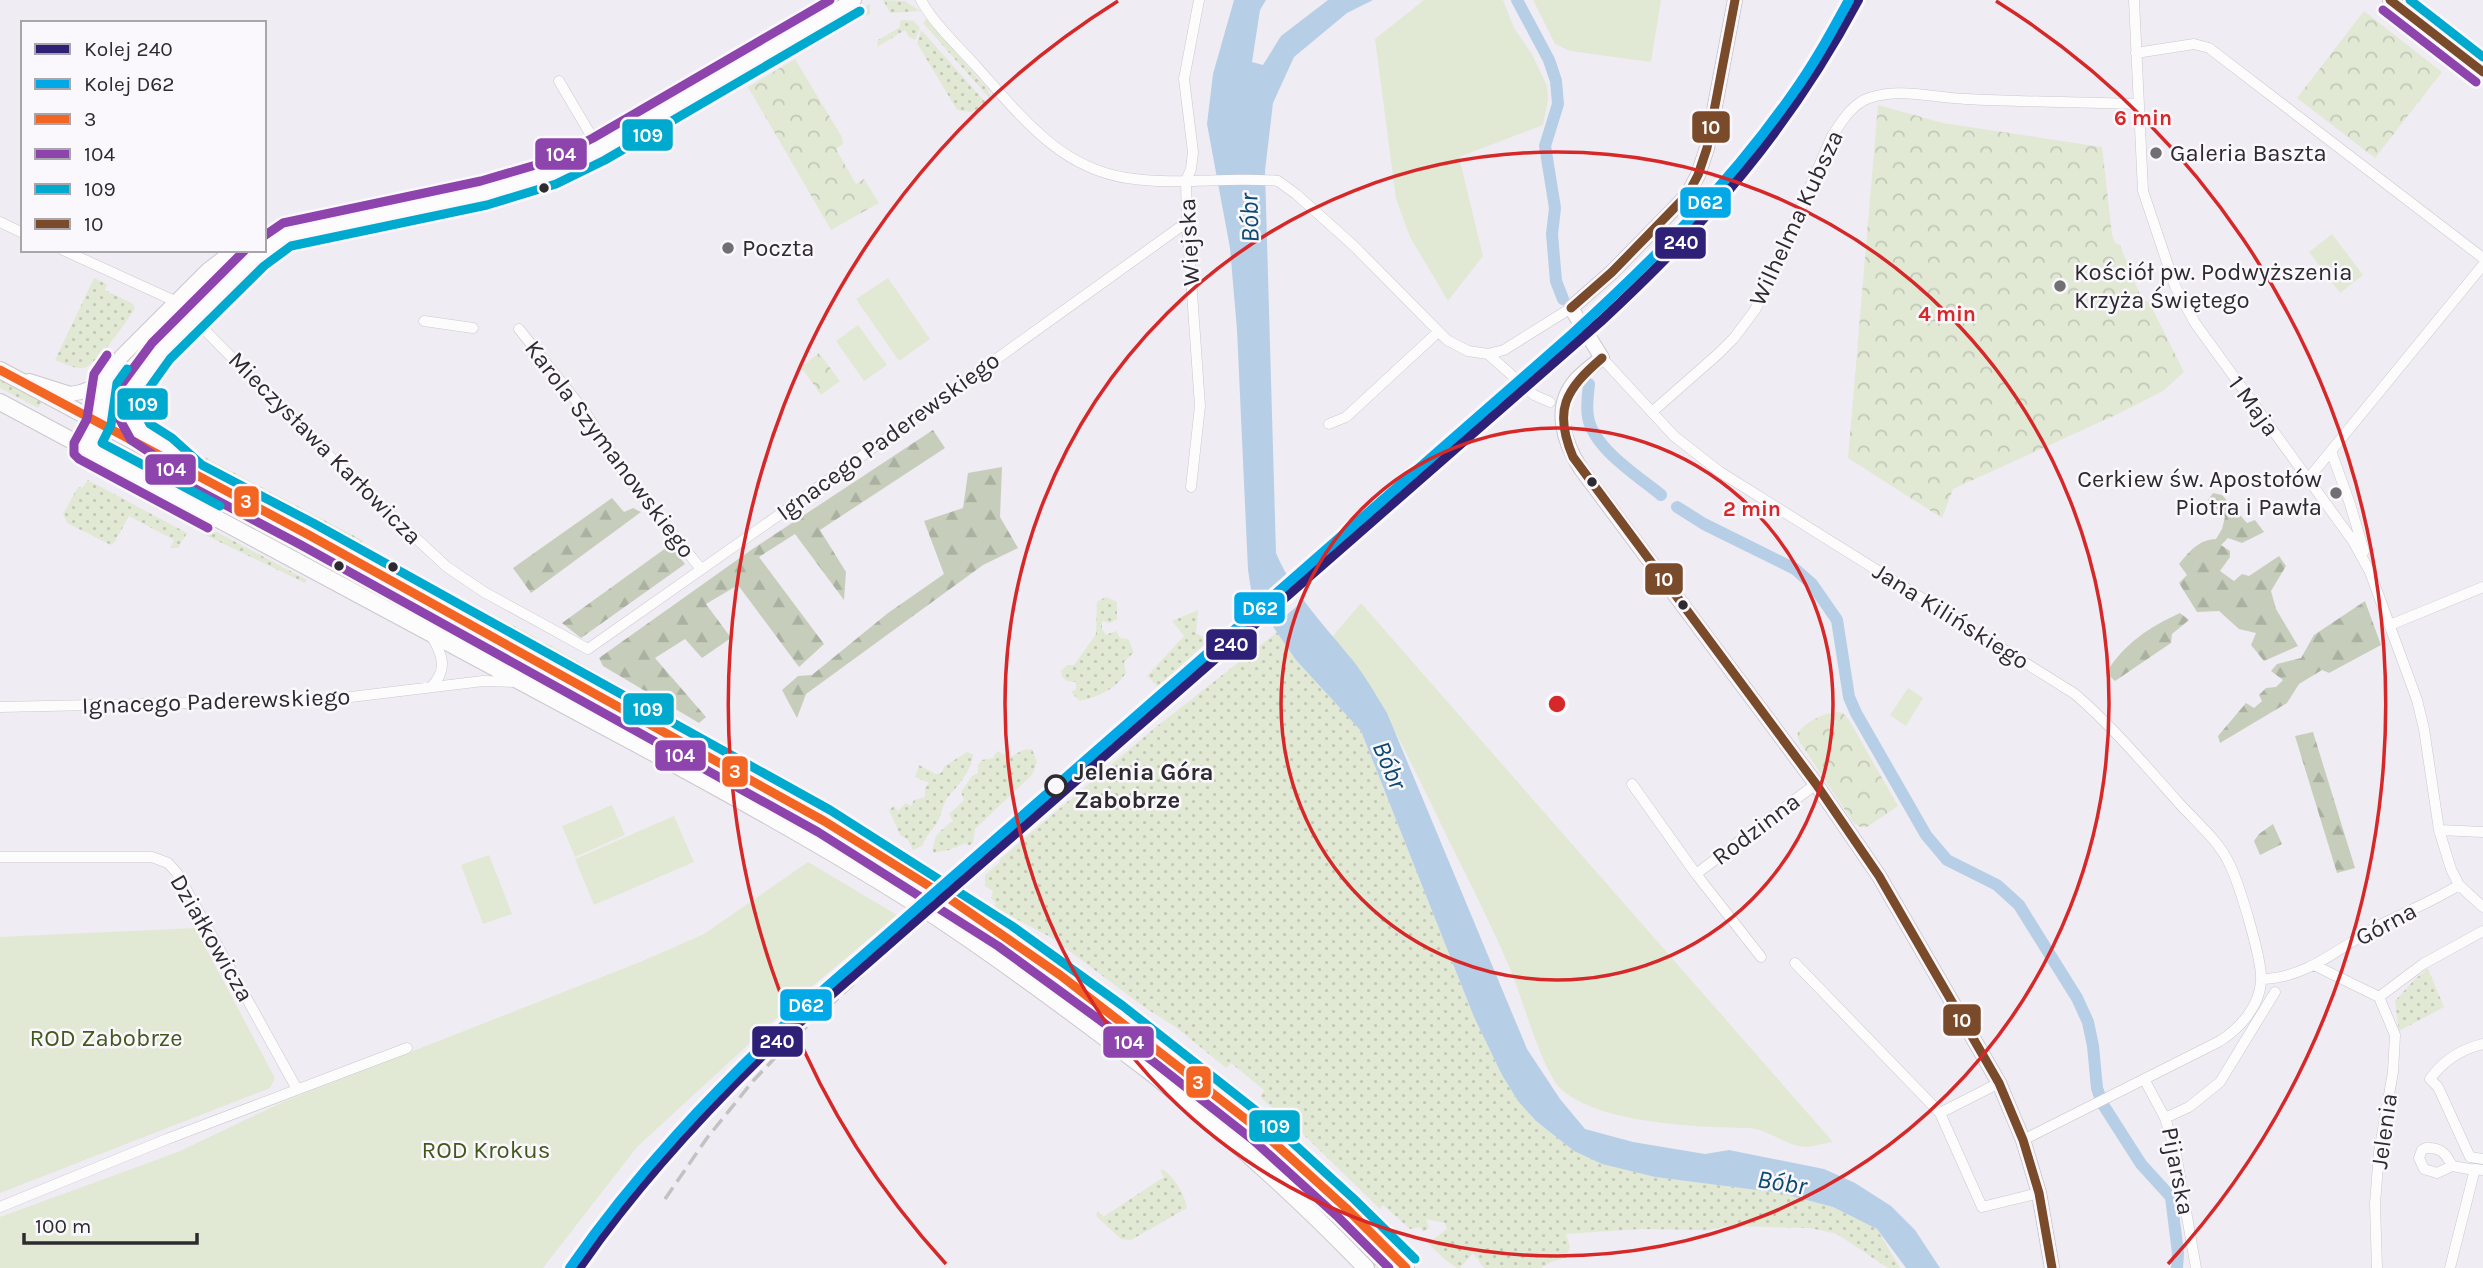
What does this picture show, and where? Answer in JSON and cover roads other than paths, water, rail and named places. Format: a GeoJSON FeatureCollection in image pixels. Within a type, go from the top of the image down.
{"type":"FeatureCollection","features":[{"type":"Feature","properties":{"kind":"main road"},"geometry":{"type":"LineString","coordinates":[[7,373],[307,534],[824,821],[950,899],[1060,975],[1281,1149],[1406,1268]]}},
{"type":"Feature","properties":{"kind":"main road"},"geometry":{"type":"LineString","coordinates":[[0,402],[685,770],[812,841],[935,917],[1046,993],[1154,1075],[1267,1171],[1366,1268]]}},
{"type":"Feature","properties":{"kind":"street"},"geometry":{"type":"LineString","coordinates":[[266,240],[505,188],[551,173],[599,149],[854,0]]}},
{"type":"Feature","properties":{"kind":"street"},"geometry":{"type":"LineString","coordinates":[[921,0],[964,52],[1048,143],[1086,166],[1141,180],[1272,181],[1286,186],[1354,246],[1438,332],[1459,347],[1478,354],[1504,350],[1571,308],[1612,272],[1688,194],[1707,148],[1735,0]]}},
{"type":"Feature","properties":{"kind":"street","name":"Wiejska"},"geometry":{"type":"LineString","coordinates":[[1191,487],[1200,406],[1187,222],[1186,181],[1193,152],[1184,79],[1199,0]]}},
{"type":"Feature","properties":{"kind":"street","name":"1 Maja"},"geometry":{"type":"LineString","coordinates":[[2134,0],[2143,191],[2175,286],[2195,323],[2353,541],[2370,572],[2417,701],[2424,729],[2439,830],[2451,869],[2459,885],[2483,907]]}},
{"type":"Feature","properties":{"kind":"street"},"geometry":{"type":"LineString","coordinates":[[2390,0],[2483,72]]}},
{"type":"Feature","properties":{"kind":"street"},"geometry":{"type":"LineString","coordinates":[[2136,53],[2194,44],[2209,48],[2483,258]]}},
{"type":"Feature","properties":{"kind":"street"},"geometry":{"type":"LineString","coordinates":[[559,81],[599,149]]}},
{"type":"Feature","properties":{"kind":"street","name":"Wilhelma Kubsza"},"geometry":{"type":"LineString","coordinates":[[1652,412],[1710,362],[1745,324],[1772,276],[1832,136],[1846,116],[1862,101],[1879,95],[1903,93],[1977,100],[2139,104]]}},
{"type":"Feature","properties":{"kind":"street"},"geometry":{"type":"LineString","coordinates":[[0,222],[21,232]]}},
{"type":"Feature","properties":{"kind":"street","name":"Ignacego Paderewskiego"},"geometry":{"type":"LineString","coordinates":[[588,649],[1187,222]]}},
{"type":"Feature","properties":{"kind":"street"},"geometry":{"type":"LineString","coordinates":[[266,250],[286,235]]}},
{"type":"Feature","properties":{"kind":"street","name":"Mieczysława Karłowicza"},"geometry":{"type":"LineString","coordinates":[[66,252],[177,302],[351,478],[447,567],[484,592],[588,649]]}},
{"type":"Feature","properties":{"kind":"street"},"geometry":{"type":"LineString","coordinates":[[7,373],[70,394],[87,390],[106,378],[122,356],[231,252]]}},
{"type":"Feature","properties":{"kind":"street"},"geometry":{"type":"LineString","coordinates":[[85,448],[99,422],[128,395],[161,351],[263,252]]}},
{"type":"Feature","properties":{"kind":"street"},"geometry":{"type":"LineString","coordinates":[[2308,479],[2483,265]]}},
{"type":"Feature","properties":{"kind":"street","name":"Jana Kilińskiego"},"geometry":{"type":"LineString","coordinates":[[1571,308],[1602,358],[1686,446],[1720,472],[2064,687],[2101,716],[2218,845],[2229,863],[2250,927],[2261,979]]}},
{"type":"Feature","properties":{"kind":"street"},"geometry":{"type":"LineString","coordinates":[[424,321],[473,328]]}},
{"type":"Feature","properties":{"kind":"street","name":"Karola Szymanowskiego"},"geometry":{"type":"LineString","coordinates":[[519,329],[585,412],[628,478],[701,569]]}},
{"type":"Feature","properties":{"kind":"street"},"geometry":{"type":"LineString","coordinates":[[1329,424],[1346,417],[1438,332]]}},
{"type":"Feature","properties":{"kind":"street"},"geometry":{"type":"LineString","coordinates":[[1488,354],[1534,395],[1550,402]]}},
{"type":"Feature","properties":{"kind":"street"},"geometry":{"type":"LineString","coordinates":[[1602,358],[1574,381],[1564,404],[1563,434],[1573,457],[1816,784],[1879,876],[1999,1083],[2023,1140],[2039,1194],[2052,1268]]}},
{"type":"Feature","properties":{"kind":"street"},"geometry":{"type":"LineString","coordinates":[[99,422],[106,378]]}},
{"type":"Feature","properties":{"kind":"street"},"geometry":{"type":"LineString","coordinates":[[128,395],[132,416],[141,433],[165,448],[195,475]]}},
{"type":"Feature","properties":{"kind":"street"},"geometry":{"type":"LineString","coordinates":[[2331,451],[2370,572]]}},
{"type":"Feature","properties":{"kind":"street"},"geometry":{"type":"LineString","coordinates":[[2389,625],[2483,587]]}},
{"type":"Feature","properties":{"kind":"street"},"geometry":{"type":"LineString","coordinates":[[431,634],[443,663],[440,676],[431,687]]}},
{"type":"Feature","properties":{"kind":"street","name":"Ignacego Paderewskiego"},"geometry":{"type":"LineString","coordinates":[[0,707],[326,700],[483,681],[525,683]]}},
{"type":"Feature","properties":{"kind":"street","name":"Rodzinna"},"geometry":{"type":"LineString","coordinates":[[1632,783],[1696,874],[1761,957]]}},
{"type":"Feature","properties":{"kind":"street","name":"Rodzinna"},"geometry":{"type":"LineString","coordinates":[[1696,874],[1816,784]]}},
{"type":"Feature","properties":{"kind":"street"},"geometry":{"type":"LineString","coordinates":[[2439,830],[2483,832]]}},
{"type":"Feature","properties":{"kind":"street","name":"Działkowicza"},"geometry":{"type":"LineString","coordinates":[[0,857],[132,855],[160,858],[168,863],[177,873],[298,1089]]}},
{"type":"Feature","properties":{"kind":"street","name":"Górna"},"geometry":{"type":"LineString","coordinates":[[2314,965],[2381,925],[2459,885]]}},
{"type":"Feature","properties":{"kind":"street"},"geometry":{"type":"LineString","coordinates":[[2023,1140],[2228,1035],[2241,1023],[2255,1003],[2261,979],[2288,976],[2314,965],[2379,997],[2423,964],[2483,931]]}},
{"type":"Feature","properties":{"kind":"street"},"geometry":{"type":"LineString","coordinates":[[1796,963],[1940,1113],[1982,1207],[2039,1194]]}},
{"type":"Feature","properties":{"kind":"street","name":"Pijarska"},"geometry":{"type":"LineString","coordinates":[[2196,1268],[2176,1154],[2165,1118],[2189,1107],[2220,1082],[2275,992]]}},
{"type":"Feature","properties":{"kind":"street","name":"Jelenia"},"geometry":{"type":"LineString","coordinates":[[2377,1268],[2375,1204],[2379,1152],[2393,1072],[2395,1035],[2379,997]]}},
{"type":"Feature","properties":{"kind":"street"},"geometry":{"type":"LineString","coordinates":[[2483,1044],[2450,1058],[2439,1066],[2430,1079],[2438,1087],[2470,1157],[2483,1159]]}},
{"type":"Feature","properties":{"kind":"street"},"geometry":{"type":"LineString","coordinates":[[0,1208],[407,1048]]}},
{"type":"Feature","properties":{"kind":"street"},"geometry":{"type":"LineString","coordinates":[[2144,1079],[2165,1118]]}},
{"type":"Feature","properties":{"kind":"street"},"geometry":{"type":"LineString","coordinates":[[1940,1113],[1999,1083]]}},
{"type":"Feature","properties":{"kind":"street"},"geometry":{"type":"LineString","coordinates":[[2450,1268],[2478,1170],[2452,1166]]}},
{"type":"Feature","properties":{"kind":"water","name":"Bóbr"},"geometry":{"type":"Polygon","coordinates":[[[1234,0],[1266,0],[1260,10],[1252,62],[1263,65],[1281,36],[1328,0],[1373,0],[1347,13],[1294,57],[1273,103],[1265,171],[1276,553],[1301,597],[1355,663],[1387,713],[1527,1049],[1560,1099],[1585,1129],[1633,1142],[1705,1154],[1729,1150],[1824,1169],[1855,1183],[1891,1206],[1915,1230],[1940,1268],[1906,1268],[1877,1229],[1833,1207],[1780,1193],[1655,1177],[1602,1164],[1574,1151],[1536,1121],[1518,1101],[1502,1075],[1474,1017],[1361,731],[1296,660],[1252,596],[1248,570],[1237,330],[1230,248],[1207,124],[1213,74],[1234,0]]]}},
{"type":"Feature","properties":{"kind":"waterway"},"geometry":{"type":"LineString","coordinates":[[1517,0],[1549,60],[1556,81],[1558,104],[1545,146],[1555,208],[1552,234],[1556,281],[1563,299]]}},
{"type":"Feature","properties":{"kind":"waterway"},"geometry":{"type":"LineString","coordinates":[[1589,384],[1588,417],[1598,440],[1661,495]]}},
{"type":"Feature","properties":{"kind":"waterway"},"geometry":{"type":"LineString","coordinates":[[1677,507],[1704,524],[1795,569],[1812,584],[1837,620],[1849,697],[1926,835],[1947,860],[1997,885],[2019,905],[2077,998],[2088,1022],[2097,1088],[2102,1103],[2141,1164],[2171,1197],[2178,1253],[2177,1268]]}},
{"type":"Feature","properties":{"kind":"railway"},"geometry":{"type":"LineString","coordinates":[[665,1199],[707,1138],[753,1081],[940,898]]}},
{"type":"Feature","properties":{"kind":"rail line","name":"D62"},"geometry":{"type":"LineString","coordinates":[[570,1268],[621,1200],[676,1135],[796,1014],[1570,336],[1630,280],[1715,192],[1767,129],[1807,73],[1849,0]]}},
{"type":"Feature","properties":{"kind":"rail line","name":"240"},"geometry":{"type":"LineString","coordinates":[[579,1268],[669,1153],[770,1048],[1640,284],[1711,210],[1775,132],[1832,47],[1858,0]]}},
{"type":"Feature","properties":{"kind":"place","name":"Galeria Baszta"},"geometry":{"type":"Point","coordinates":[2156,153]}},
{"type":"Feature","properties":{"kind":"place","name":"Poczta"},"geometry":{"type":"Point","coordinates":[728,248]}},
{"type":"Feature","properties":{"kind":"place","name":"Kościół pw. Podwyższenia Krzyża Świętego"},"geometry":{"type":"Point","coordinates":[2060,286]}},
{"type":"Feature","properties":{"kind":"place","name":"Cerkiew św. Apostołów Piotra i Pawła"},"geometry":{"type":"Point","coordinates":[2336,493]}},
{"type":"Feature","properties":{"kind":"place","name":"Jelenia Góra Zabobrze"},"geometry":{"type":"Point","coordinates":[1056,786]}},
{"type":"Feature","properties":{"kind":"park label","name":"ROD Zabobrze"},"geometry":{"type":"Point","coordinates":[106,1038]}},
{"type":"Feature","properties":{"kind":"park label","name":"ROD Krokus"},"geometry":{"type":"Point","coordinates":[486,1150]}}]}
